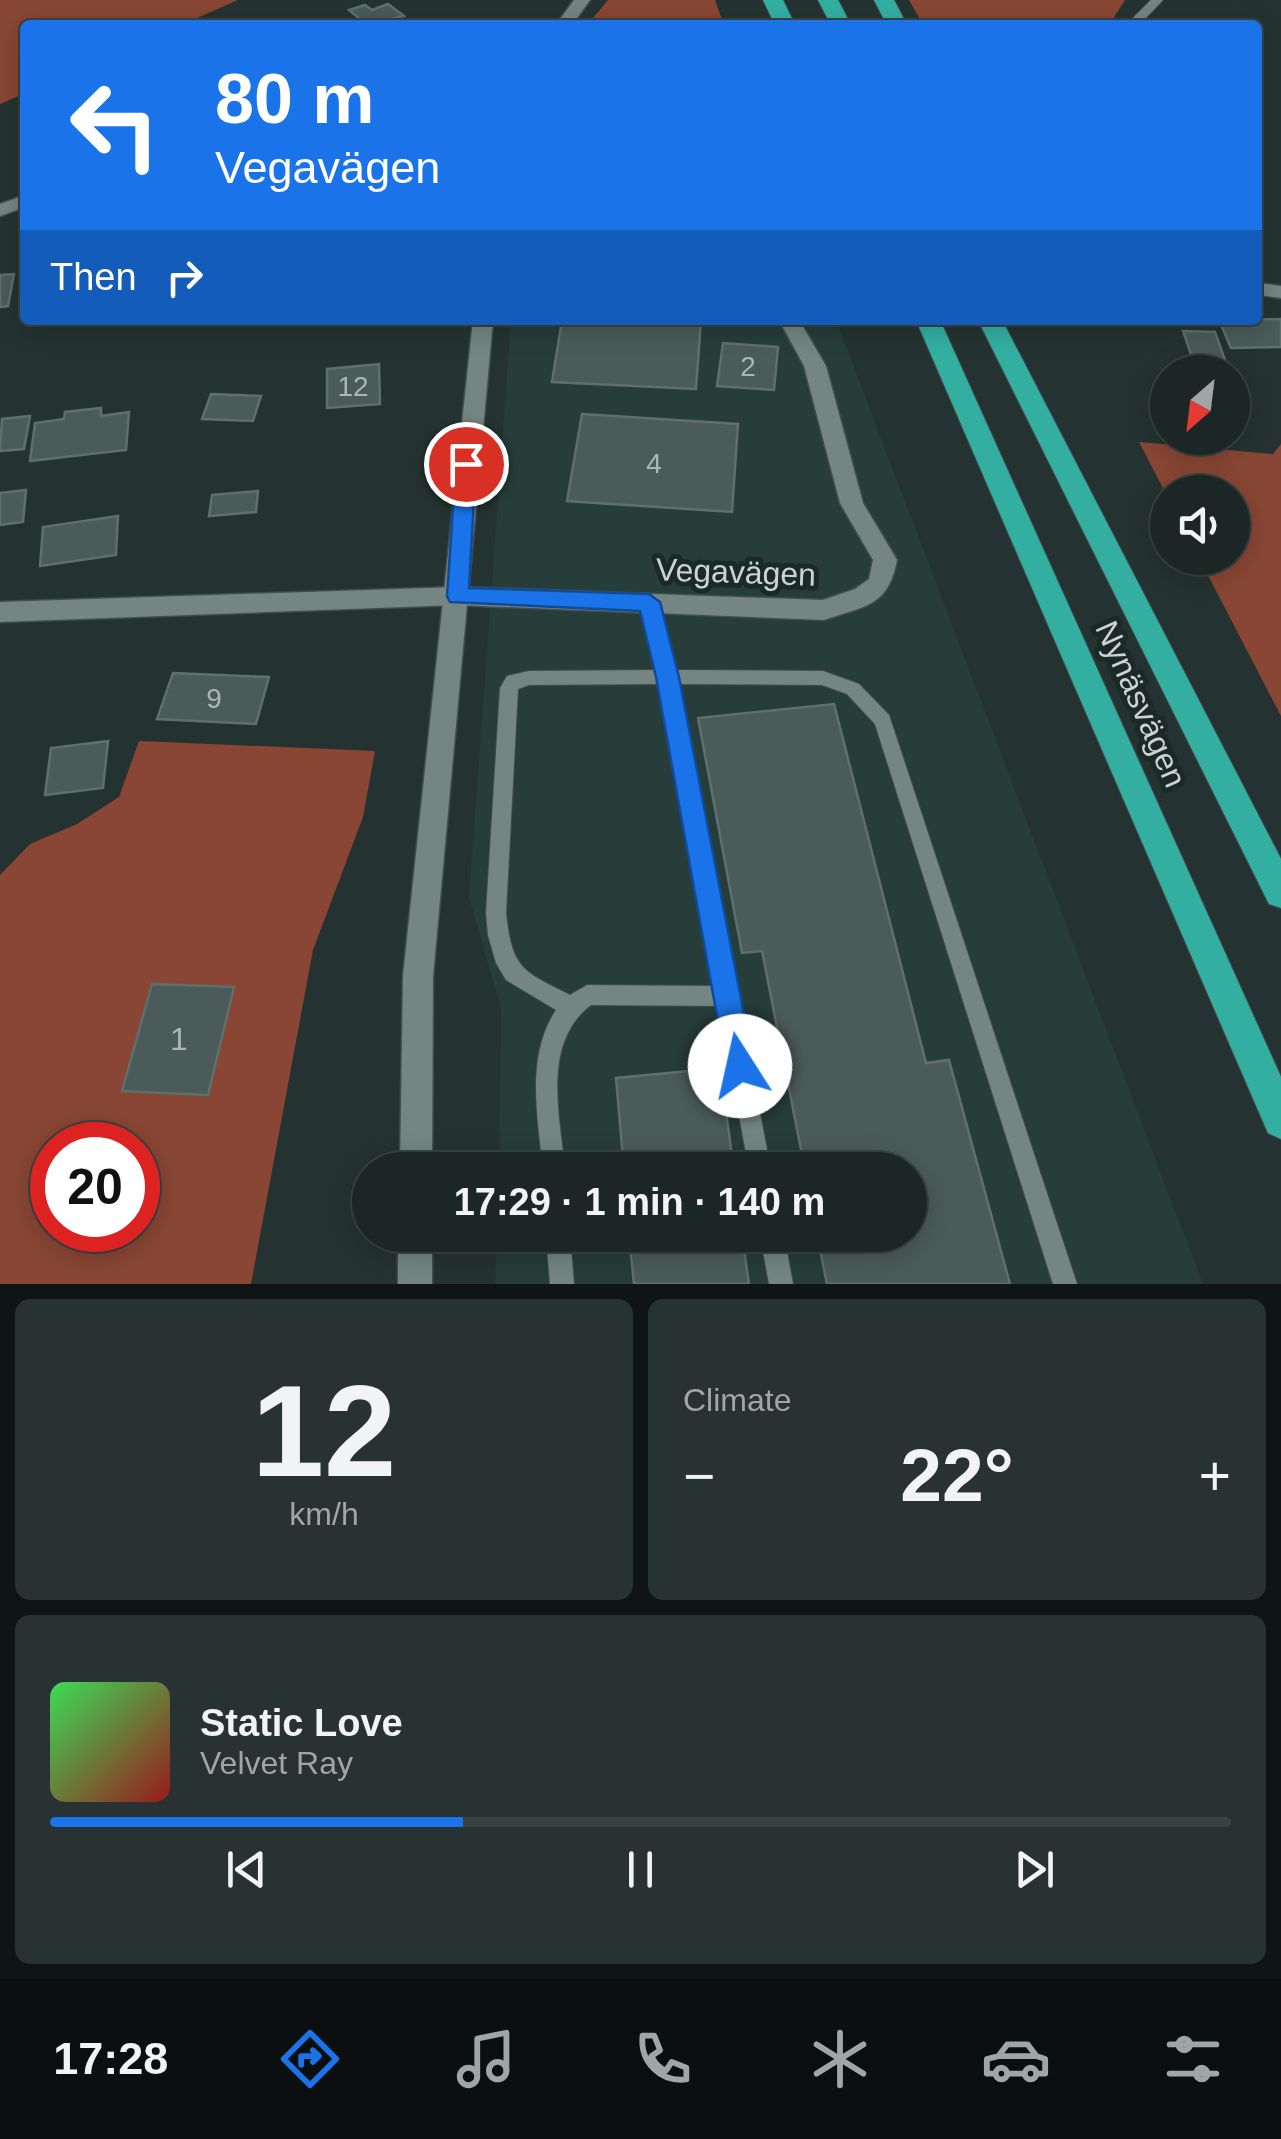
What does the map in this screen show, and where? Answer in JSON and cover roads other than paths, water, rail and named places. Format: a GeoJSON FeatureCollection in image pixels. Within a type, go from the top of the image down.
{"type":"FeatureCollection","features":[{"type":"Feature","properties":{"kind":"highway","name":"Nynäsvägen"},"geometry":{"type":"LineString","coordinates":[[930,325],[1275,1107]]}},
{"type":"Feature","properties":{"kind":"highway","name":"Nynäsvägen"},"geometry":{"type":"LineString","coordinates":[[993,325],[1281,893]]}},
{"type":"Feature","properties":{"kind":"highway"},"geometry":{"type":"LineString","coordinates":[[1016,325],[1051,441]]}},
{"type":"Feature","properties":{"kind":"street"},"geometry":{"type":"LineString","coordinates":[[567,20],[582,0]]}},
{"type":"Feature","properties":{"kind":"street"},"geometry":{"type":"LineString","coordinates":[[416,1152],[418,976],[482,325]]}},
{"type":"Feature","properties":{"kind":"street","name":"Vegavägen"},"geometry":{"type":"LineString","coordinates":[[0,612],[458,596],[824,610],[864,596],[880,584],[884,560],[852,503],[815,366],[792,325]]}},
{"type":"Feature","properties":{"kind":"street"},"geometry":{"type":"LineString","coordinates":[[415,1252],[415,1284]]}},
{"type":"Feature","properties":{"kind":"lane"},"geometry":{"type":"LineString","coordinates":[[1137,20],[1157,0]]}},
{"type":"Feature","properties":{"kind":"lane"},"geometry":{"type":"LineString","coordinates":[[649,602],[668,677],[757,1152]]}},
{"type":"Feature","properties":{"kind":"lane"},"geometry":{"type":"LineString","coordinates":[[568,1005],[512,975],[498,950],[496,913],[513,682],[530,678],[822,678],[853,689],[883,720],[1065,1284]]}},
{"type":"Feature","properties":{"kind":"lane"},"geometry":{"type":"LineString","coordinates":[[553,1152],[547,1063],[554,1033],[568,1005],[588,995],[728,996]]}},
{"type":"Feature","properties":{"kind":"lane"},"geometry":{"type":"LineString","coordinates":[[559,1252],[562,1284]]}},
{"type":"Feature","properties":{"kind":"lane"},"geometry":{"type":"LineString","coordinates":[[775,1252],[781,1284]]}}]}
